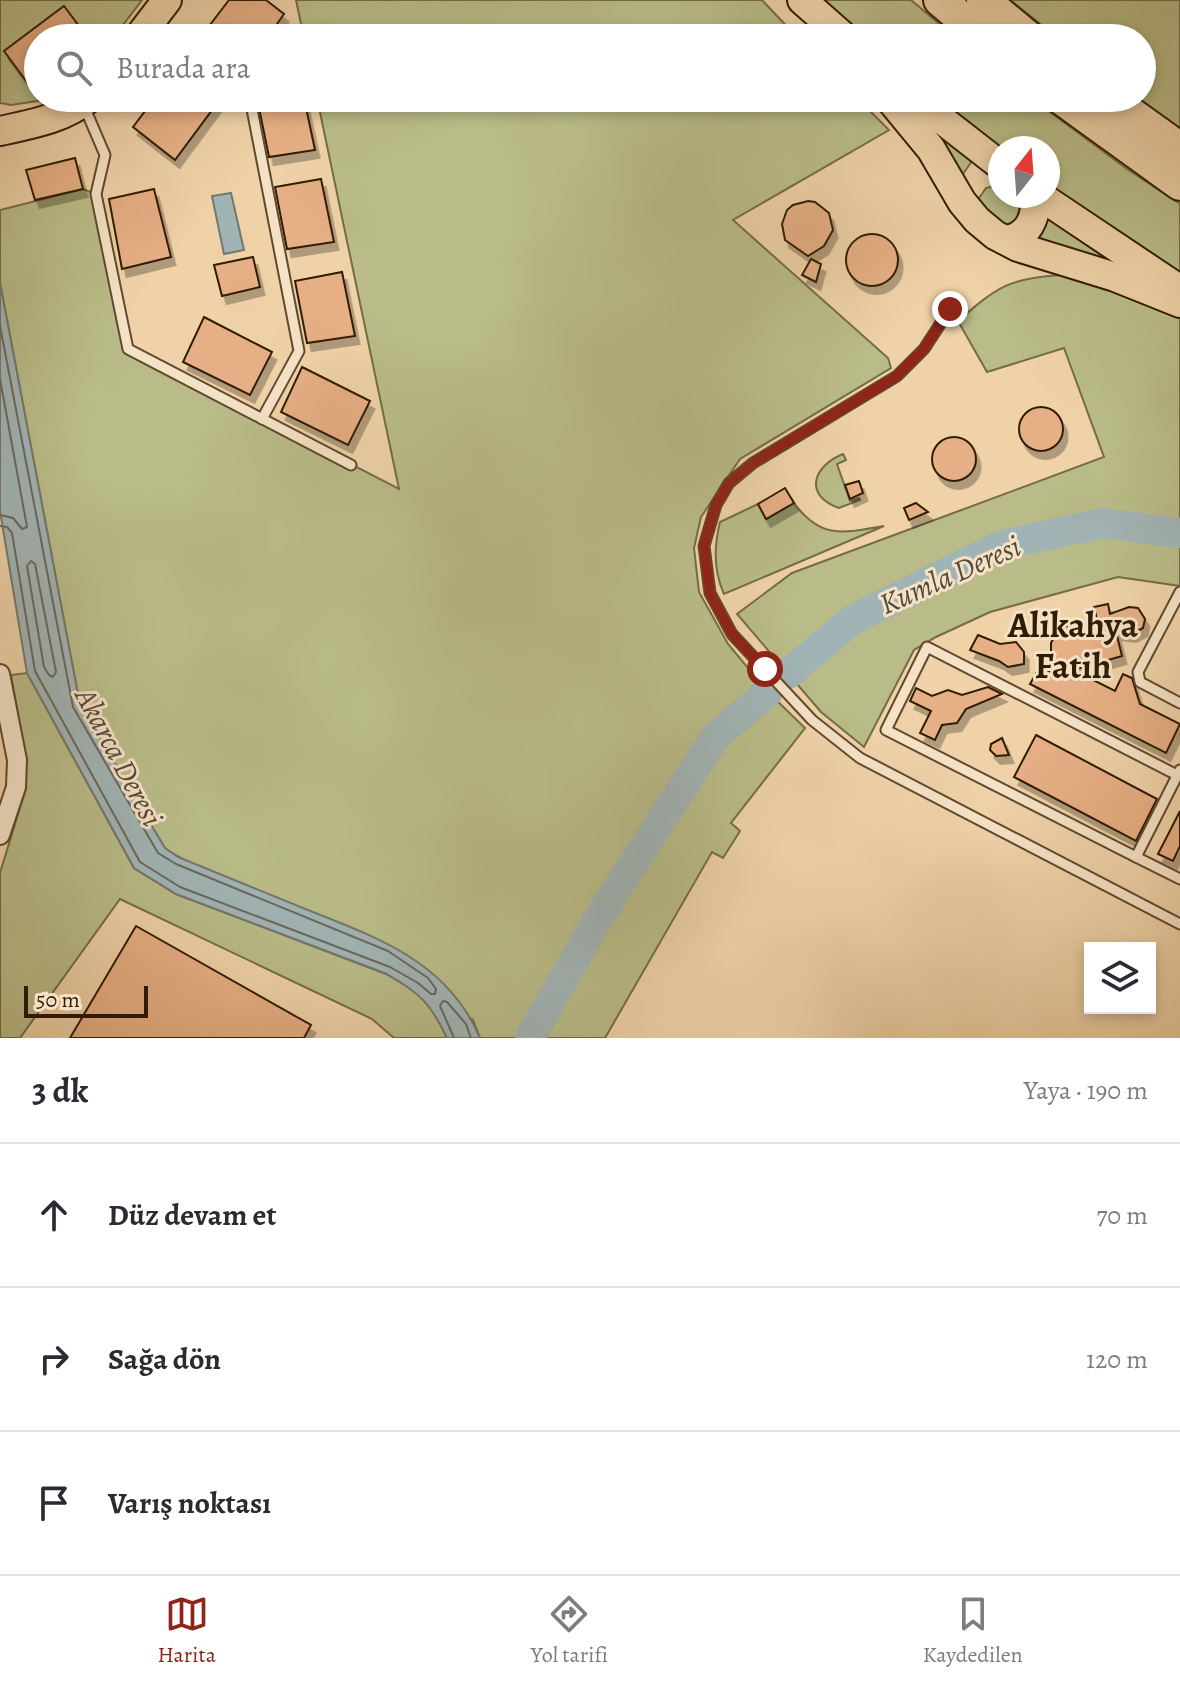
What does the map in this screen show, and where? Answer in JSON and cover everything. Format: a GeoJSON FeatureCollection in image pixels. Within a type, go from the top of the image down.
{"type":"FeatureCollection","features":[{"type":"Feature","properties":{"kind":"highway"},"geometry":{"type":"LineString","coordinates":[[940,0],[968,24]]}},
{"type":"Feature","properties":{"kind":"highway"},"geometry":{"type":"LineString","coordinates":[[983,0],[1012,24]]}},
{"type":"Feature","properties":{"kind":"highway"},"geometry":{"type":"LineString","coordinates":[[1080,112],[1180,184]]}},
{"type":"Feature","properties":{"kind":"highway"},"geometry":{"type":"LineString","coordinates":[[1128,112],[1180,149]]}},
{"type":"Feature","properties":{"kind":"main road"},"geometry":{"type":"LineString","coordinates":[[149,24],[167,0]]}},
{"type":"Feature","properties":{"kind":"main road"},"geometry":{"type":"LineString","coordinates":[[808,6],[824,24]]}},
{"type":"Feature","properties":{"kind":"main road"},"geometry":{"type":"LineString","coordinates":[[808,6],[829,24]]}},
{"type":"Feature","properties":{"kind":"main road"},"geometry":{"type":"LineString","coordinates":[[0,131],[50,120],[65,112]]}},
{"type":"Feature","properties":{"kind":"main road"},"geometry":{"type":"LineString","coordinates":[[901,112],[931,149],[962,202],[977,220],[1005,240],[1018,247],[1115,277],[1180,303]]}},
{"type":"Feature","properties":{"kind":"main road"},"geometry":{"type":"LineString","coordinates":[[931,112],[988,158]]}},
{"type":"Feature","properties":{"kind":"main road"},"geometry":{"type":"LineString","coordinates":[[962,202],[973,181],[988,171]]}},
{"type":"Feature","properties":{"kind":"main road"},"geometry":{"type":"LineString","coordinates":[[1005,240],[1015,239],[1027,229],[1035,208]]}},
{"type":"Feature","properties":{"kind":"main road"},"geometry":{"type":"LineString","coordinates":[[1058,208],[1180,289]]}},
{"type":"Feature","properties":{"kind":"street"},"geometry":{"type":"LineString","coordinates":[[0,674],[17,760],[16,787],[0,835]]}},
{"type":"Feature","properties":{"kind":"lane"},"geometry":{"type":"LineString","coordinates":[[90,112],[105,155],[96,194],[128,349],[351,465]]}},
{"type":"Feature","properties":{"kind":"lane"},"geometry":{"type":"LineString","coordinates":[[253,112],[299,351],[262,419]]}},
{"type":"Feature","properties":{"kind":"lane"},"geometry":{"type":"LineString","coordinates":[[950,309],[924,349],[897,376],[753,463],[729,483],[716,505],[704,546],[710,593],[732,634],[812,720],[860,758],[1180,924]]}},
{"type":"Feature","properties":{"kind":"lane"},"geometry":{"type":"LineString","coordinates":[[1180,592],[1138,672],[1140,682],[1180,703]]}},
{"type":"Feature","properties":{"kind":"lane"},"geometry":{"type":"LineString","coordinates":[[1136,857],[1179,773],[927,647],[886,730],[1136,857],[1180,879]]}},
{"type":"Feature","properties":{"kind":"green space"},"geometry":{"type":"Polygon","coordinates":[[[0,0],[142,0],[124,24],[24,24],[24,103],[0,103],[0,0]]]}},
{"type":"Feature","properties":{"kind":"green space"},"geometry":{"type":"Polygon","coordinates":[[[296,0],[762,0],[785,24],[301,24],[296,0]]]}},
{"type":"Feature","properties":{"kind":"green space"},"geometry":{"type":"Polygon","coordinates":[[[813,0],[911,0],[939,24],[838,24],[813,0]]]}},
{"type":"Feature","properties":{"kind":"green space"},"geometry":{"type":"Polygon","coordinates":[[[1010,0],[1180,0],[1180,129],[1156,111],[1156,24],[1040,24],[1010,0]]]}},
{"type":"Feature","properties":{"kind":"green space"},"geometry":{"type":"Polygon","coordinates":[[[320,112],[871,112],[889,130],[733,220],[888,358],[891,368],[740,459],[701,517],[694,548],[699,592],[728,644],[768,692],[805,728],[731,823],[740,831],[723,858],[712,852],[605,1038],[480,1038],[473,1020],[165,849],[80,705],[0,283],[0,210],[83,189],[96,194],[128,349],[399,489],[320,112]]]}},
{"type":"Feature","properties":{"kind":"green space"},"geometry":{"type":"Polygon","coordinates":[[[910,112],[915,112],[972,161],[960,175],[910,112]]]}},
{"type":"Feature","properties":{"kind":"green space"},"geometry":{"type":"Polygon","coordinates":[[[946,112],[1050,112],[1180,204],[1180,282],[1060,194],[1060,136],[988,136],[988,140],[946,112]]]}},
{"type":"Feature","properties":{"kind":"green space"},"geometry":{"type":"Polygon","coordinates":[[[986,188],[988,208],[1021,208],[1021,218],[1004,228],[977,201],[986,188]]]}},
{"type":"Feature","properties":{"kind":"green space"},"geometry":{"type":"Polygon","coordinates":[[[1049,216],[1117,264],[1041,242],[1039,237],[1049,216]]]}},
{"type":"Feature","properties":{"kind":"green space"},"geometry":{"type":"Polygon","coordinates":[[[1062,275],[1091,279],[1180,316],[1180,586],[1118,577],[990,612],[936,637],[914,650],[864,747],[821,712],[737,614],[792,573],[1104,457],[1064,348],[987,372],[958,321],[1005,286],[1062,275]]]}},
{"type":"Feature","properties":{"kind":"green space"},"geometry":{"type":"Polygon","coordinates":[[[843,454],[846,460],[837,464],[850,501],[860,500],[839,508],[820,496],[816,481],[825,466],[843,454]]]}},
{"type":"Feature","properties":{"kind":"green space"},"geometry":{"type":"Polygon","coordinates":[[[794,503],[814,523],[834,531],[884,526],[724,594],[716,558],[720,522],[758,504],[767,519],[794,503]]]}},
{"type":"Feature","properties":{"kind":"green space"},"geometry":{"type":"Polygon","coordinates":[[[27,673],[134,868],[176,894],[386,974],[424,1000],[447,1038],[394,1038],[372,1019],[120,899],[20,1038],[0,1038],[0,873],[26,788],[25,752],[11,675],[27,673]]]}},
{"type":"Feature","properties":{"kind":"water"},"geometry":{"type":"Polygon","coordinates":[[[231,193],[244,250],[224,254],[212,196],[231,193]]]}},
{"type":"Feature","properties":{"kind":"water"},"geometry":{"type":"Polygon","coordinates":[[[0,283],[80,705],[165,848],[178,857],[382,941],[406,955],[449,989],[466,1011],[480,1038],[447,1038],[436,1016],[423,1000],[387,974],[176,894],[134,868],[27,673],[0,511],[0,283]]]}},
{"type":"Feature","properties":{"kind":"building"},"geometry":{"type":"Polygon","coordinates":[[[229,0],[266,0],[284,14],[277,24],[211,24],[229,0]]]}},
{"type":"Feature","properties":{"kind":"building"},"geometry":{"type":"Polygon","coordinates":[[[64,6],[78,24],[40,24],[64,6]]]}},
{"type":"Feature","properties":{"kind":"building"},"geometry":{"type":"Polygon","coordinates":[[[24,36],[24,78],[4,51],[24,36]]]}},
{"type":"Feature","properties":{"kind":"building"},"geometry":{"type":"Polygon","coordinates":[[[144,112],[211,112],[175,160],[133,127],[144,112]]]}},
{"type":"Feature","properties":{"kind":"building"},"geometry":{"type":"Polygon","coordinates":[[[260,112],[307,112],[315,150],[269,157],[260,112]]]}},
{"type":"Feature","properties":{"kind":"building"},"geometry":{"type":"Polygon","coordinates":[[[75,158],[83,189],[35,200],[26,170],[75,158]]]}},
{"type":"Feature","properties":{"kind":"building"},"geometry":{"type":"Polygon","coordinates":[[[321,179],[334,242],[287,249],[275,187],[321,179]]]}},
{"type":"Feature","properties":{"kind":"building"},"geometry":{"type":"Polygon","coordinates":[[[154,189],[171,257],[122,269],[109,199],[154,189]]]}},
{"type":"Feature","properties":{"kind":"building"},"geometry":{"type":"Polygon","coordinates":[[[808,201],[815,202],[829,213],[833,230],[824,246],[808,256],[785,240],[782,224],[787,210],[808,201]]]}},
{"type":"Feature","properties":{"kind":"building"},"geometry":{"type":"Polygon","coordinates":[[[872,234],[890,242],[898,260],[890,278],[872,286],[854,278],[846,260],[854,242],[872,234]]]}},
{"type":"Feature","properties":{"kind":"building"},"geometry":{"type":"Polygon","coordinates":[[[253,257],[260,287],[222,296],[214,265],[253,257]]]}},
{"type":"Feature","properties":{"kind":"building"},"geometry":{"type":"Polygon","coordinates":[[[811,259],[821,264],[816,282],[802,275],[811,259]]]}},
{"type":"Feature","properties":{"kind":"building"},"geometry":{"type":"Polygon","coordinates":[[[342,272],[355,336],[307,343],[295,281],[342,272]]]}},
{"type":"Feature","properties":{"kind":"building"},"geometry":{"type":"Polygon","coordinates":[[[204,317],[272,352],[250,395],[183,362],[204,317]]]}},
{"type":"Feature","properties":{"kind":"building"},"geometry":{"type":"Polygon","coordinates":[[[302,367],[370,401],[348,445],[281,412],[302,367]]]}},
{"type":"Feature","properties":{"kind":"building"},"geometry":{"type":"Polygon","coordinates":[[[1041,407],[1057,413],[1063,429],[1057,445],[1041,451],[1025,445],[1019,429],[1025,413],[1041,407]]]}},
{"type":"Feature","properties":{"kind":"building"},"geometry":{"type":"Polygon","coordinates":[[[954,437],[969,444],[976,459],[969,474],[954,481],[939,474],[932,459],[939,444],[954,437]]]}},
{"type":"Feature","properties":{"kind":"building"},"geometry":{"type":"Polygon","coordinates":[[[859,481],[863,493],[850,499],[845,485],[859,481]]]}},
{"type":"Feature","properties":{"kind":"building"},"geometry":{"type":"Polygon","coordinates":[[[785,488],[794,503],[766,519],[758,504],[785,488]]]}},
{"type":"Feature","properties":{"kind":"building"},"geometry":{"type":"Polygon","coordinates":[[[916,503],[928,512],[909,520],[904,508],[916,503]]]}},
{"type":"Feature","properties":{"kind":"building"},"geometry":{"type":"Polygon","coordinates":[[[1108,604],[1110,614],[1129,607],[1138,608],[1145,619],[1143,628],[1132,634],[1116,632],[1122,656],[1073,670],[1115,691],[1123,674],[1132,678],[1140,704],[1180,724],[1166,753],[1030,684],[1040,666],[1051,672],[1051,643],[1058,630],[1078,624],[1100,632],[1094,607],[1108,604]]]}},
{"type":"Feature","properties":{"kind":"building"},"geometry":{"type":"Polygon","coordinates":[[[978,635],[1000,644],[1016,642],[1024,652],[1024,664],[1008,667],[970,650],[978,635]]]}},
{"type":"Feature","properties":{"kind":"building"},"geometry":{"type":"Polygon","coordinates":[[[988,687],[1002,694],[966,709],[957,723],[942,725],[935,740],[920,733],[931,711],[910,701],[916,688],[932,696],[948,690],[962,695],[988,687]]]}},
{"type":"Feature","properties":{"kind":"building"},"geometry":{"type":"Polygon","coordinates":[[[1036,735],[1157,799],[1136,841],[1014,777],[1036,735]]]}},
{"type":"Feature","properties":{"kind":"building"},"geometry":{"type":"Polygon","coordinates":[[[1002,738],[1009,755],[996,756],[990,750],[991,744],[1002,738]]]}},
{"type":"Feature","properties":{"kind":"building"},"geometry":{"type":"Polygon","coordinates":[[[1180,811],[1180,846],[1173,861],[1158,854],[1180,811]]]}},
{"type":"Feature","properties":{"kind":"building"},"geometry":{"type":"Polygon","coordinates":[[[136,926],[311,1025],[304,1038],[70,1038],[136,926]]]}},
{"type":"Feature","properties":{"kind":"waterway","name":"Kumla Deresi"},"geometry":{"type":"LineString","coordinates":[[788,674],[852,620],[1002,545],[1102,523],[1180,533]]}},
{"type":"Feature","properties":{"kind":"waterway","name":"Kumla Deresi"},"geometry":{"type":"LineString","coordinates":[[530,1038],[601,914],[715,737],[768,692]]}},
{"type":"Feature","properties":{"kind":"district","name":"Alikahya Fatih"},"geometry":{"type":"Point","coordinates":[1073,644]}},
{"type":"Feature","properties":{"kind":"route"},"geometry":{"type":"LineString","coordinates":[[765,669],[732,634],[710,593],[704,546],[716,505],[729,483],[753,463],[897,376],[924,349],[950,309]]}},
{"type":"Feature","properties":{"kind":"water label","name":"Akarca Deresi"},"geometry":{"type":"Point","coordinates":[119,757]}}]}
